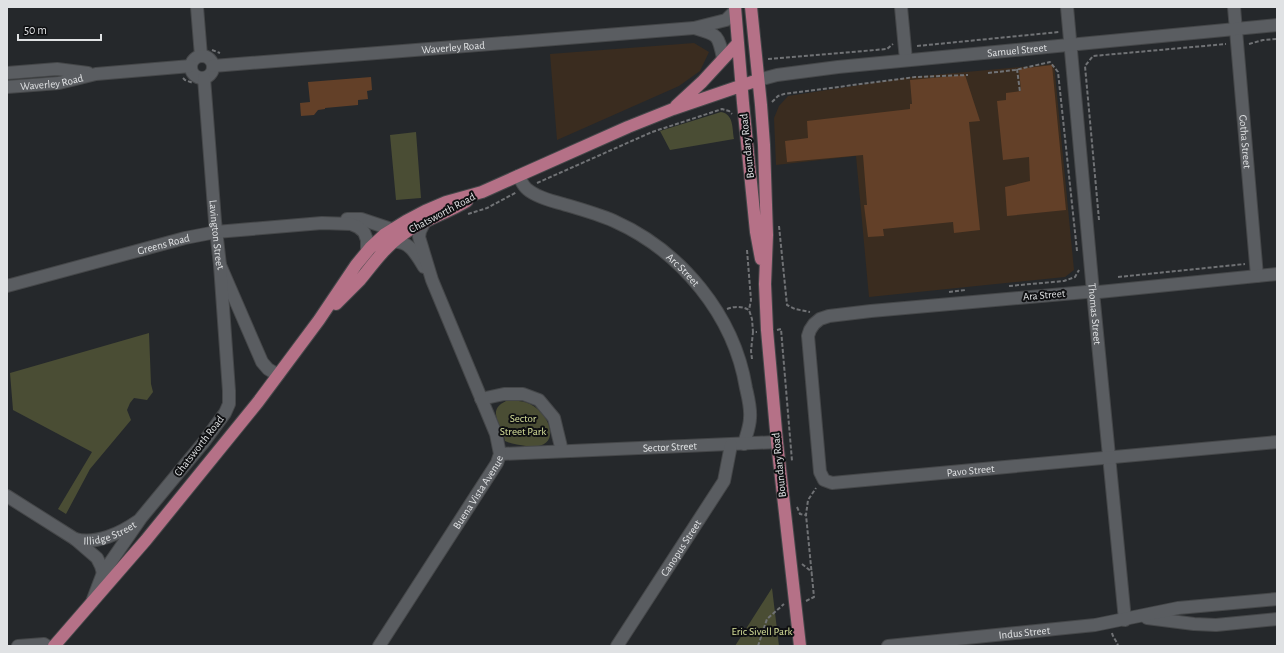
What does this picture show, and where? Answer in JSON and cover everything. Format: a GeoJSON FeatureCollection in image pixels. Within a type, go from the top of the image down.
{"type":"FeatureCollection","features":[{"type":"Feature","properties":{"kind":"main road","name":"Boundary Road"},"geometry":{"type":"LineString","coordinates":[[751,7],[764,145],[766,220],[765,284],[767,330],[777,442],[800,646]]}},
{"type":"Feature","properties":{"kind":"main road","name":"Boundary Road"},"geometry":{"type":"LineString","coordinates":[[735,9],[741,86],[756,232],[765,284]]}},
{"type":"Feature","properties":{"kind":"main road","name":"Chatsworth Road"},"geometry":{"type":"LineString","coordinates":[[673,109],[702,82],[738,43]]}},
{"type":"Feature","properties":{"kind":"main road","name":"Chatsworth Road"},"geometry":{"type":"LineString","coordinates":[[54,646],[146,540],[258,402],[319,320],[367,251],[391,229],[411,218],[443,204],[482,192],[628,127],[673,109],[758,80]]}},
{"type":"Feature","properties":{"kind":"main road","name":"Chatsworth Road"},"geometry":{"type":"LineString","coordinates":[[319,320],[359,281],[392,242],[410,229],[463,204],[482,192]]}},
{"type":"Feature","properties":{"kind":"street"},"geometry":{"type":"LineString","coordinates":[[197,7],[201,56]]}},
{"type":"Feature","properties":{"kind":"street"},"geometry":{"type":"LineString","coordinates":[[901,7],[906,60]]}},
{"type":"Feature","properties":{"kind":"street","name":"Thomas Street"},"geometry":{"type":"LineString","coordinates":[[1067,7],[1109,458],[1131,618]]}},
{"type":"Feature","properties":{"kind":"street","name":"Gotha Street"},"geometry":{"type":"LineString","coordinates":[[1234,7],[1256,276]]}},
{"type":"Feature","properties":{"kind":"street","name":"Waverley Road"},"geometry":{"type":"LineString","coordinates":[[213,66],[694,28],[726,20],[735,9]]}},
{"type":"Feature","properties":{"kind":"street","name":"Samuel Street"},"geometry":{"type":"LineString","coordinates":[[758,80],[777,75],[830,68],[1277,25]]}},
{"type":"Feature","properties":{"kind":"street","name":"Waverley Road"},"geometry":{"type":"LineString","coordinates":[[694,28],[713,34],[720,41],[723,58]]}},
{"type":"Feature","properties":{"kind":"street"},"geometry":{"type":"LineString","coordinates":[[201,56],[208,58],[213,66],[211,74],[200,80],[193,74],[191,66],[194,59],[201,56]]}},
{"type":"Feature","properties":{"kind":"street","name":"Waverley Road"},"geometry":{"type":"LineString","coordinates":[[7,87],[59,83],[96,74],[191,66]]}},
{"type":"Feature","properties":{"kind":"street","name":"Waverley Road"},"geometry":{"type":"LineString","coordinates":[[7,73],[57,69],[96,74]]}},
{"type":"Feature","properties":{"kind":"street","name":"Lavington Street"},"geometry":{"type":"LineString","coordinates":[[200,80],[220,265],[223,276],[262,362],[268,369],[278,375]]}},
{"type":"Feature","properties":{"kind":"street","name":"Arc Street"},"geometry":{"type":"LineString","coordinates":[[518,176],[526,188],[532,193],[548,200],[613,220],[629,228],[654,244],[677,262],[694,279],[718,314],[731,338],[743,370],[750,418],[737,444]]}},
{"type":"Feature","properties":{"kind":"street","name":"Greens Road"},"geometry":{"type":"LineString","coordinates":[[7,286],[185,238],[216,232],[324,223],[345,219],[358,219],[391,229]]}},
{"type":"Feature","properties":{"kind":"street","name":"Buena Vista Avenue"},"geometry":{"type":"LineString","coordinates":[[379,646],[497,463],[500,454],[496,434],[432,280],[419,237],[425,221]]}},
{"type":"Feature","properties":{"kind":"street","name":"Greens Road"},"geometry":{"type":"LineString","coordinates":[[324,223],[351,224],[360,228],[364,232],[367,251]]}},
{"type":"Feature","properties":{"kind":"street","name":"Buena Vista Avenue"},"geometry":{"type":"LineString","coordinates":[[392,242],[409,246],[432,280]]}},
{"type":"Feature","properties":{"kind":"street","name":"Chatsworth Road"},"geometry":{"type":"LineString","coordinates":[[92,603],[103,573],[141,518],[208,436],[225,413],[228,406],[229,391],[220,265]]}},
{"type":"Feature","properties":{"kind":"street","name":"Ara Street"},"geometry":{"type":"LineString","coordinates":[[814,318],[820,319],[829,316],[871,311],[1093,292],[1277,274]]}},
{"type":"Feature","properties":{"kind":"street"},"geometry":{"type":"LineString","coordinates":[[814,318],[808,336],[820,472],[824,480]]}},
{"type":"Feature","properties":{"kind":"street"},"geometry":{"type":"LineString","coordinates":[[481,399],[504,394],[523,394],[539,400],[554,418],[562,451]]}},
{"type":"Feature","properties":{"kind":"street","name":"Sector Street"},"geometry":{"type":"LineString","coordinates":[[500,454],[777,442]]}},
{"type":"Feature","properties":{"kind":"street","name":"Pavo Street"},"geometry":{"type":"LineString","coordinates":[[824,480],[832,484],[839,484],[1277,442]]}},
{"type":"Feature","properties":{"kind":"street","name":"Canopus Street"},"geometry":{"type":"LineString","coordinates":[[617,646],[724,481],[737,444]]}},
{"type":"Feature","properties":{"kind":"street","name":"Illidge Street"},"geometry":{"type":"LineString","coordinates":[[7,496],[75,539],[96,558],[103,573]]}},
{"type":"Feature","properties":{"kind":"street","name":"Illidge Street"},"geometry":{"type":"LineString","coordinates":[[75,539],[86,541],[101,540],[132,525],[141,518]]}},
{"type":"Feature","properties":{"kind":"street","name":"Indus Street"},"geometry":{"type":"LineString","coordinates":[[888,646],[1062,629],[1112,622],[1178,608],[1277,599]]}},
{"type":"Feature","properties":{"kind":"street","name":"Indus Street"},"geometry":{"type":"LineString","coordinates":[[1131,618],[1216,625],[1277,619]]}},
{"type":"Feature","properties":{"kind":"street"},"geometry":{"type":"LineString","coordinates":[[18,646],[44,644],[47,646]]}},
{"type":"Feature","properties":{"kind":"path"},"geometry":{"type":"LineString","coordinates":[[917,46],[1059,32]]}},
{"type":"Feature","properties":{"kind":"path"},"geometry":{"type":"LineString","coordinates":[[1249,44],[1263,40],[1277,39]]}},
{"type":"Feature","properties":{"kind":"path"},"geometry":{"type":"LineString","coordinates":[[765,54],[768,59],[779,59],[887,49],[893,44]]}},
{"type":"Feature","properties":{"kind":"path"},"geometry":{"type":"LineString","coordinates":[[1100,227],[1086,66],[1093,56],[1226,44]]}},
{"type":"Feature","properties":{"kind":"path"},"geometry":{"type":"LineString","coordinates":[[988,73],[1050,62],[1058,72],[1077,254]]}},
{"type":"Feature","properties":{"kind":"path"},"geometry":{"type":"LineString","coordinates":[[1017,69],[1020,92]]}},
{"type":"Feature","properties":{"kind":"path"},"geometry":{"type":"LineString","coordinates":[[771,107],[774,99],[784,94],[915,77],[968,75]]}},
{"type":"Feature","properties":{"kind":"path"},"geometry":{"type":"LineString","coordinates":[[184,78],[185,80],[200,80]]}},
{"type":"Feature","properties":{"kind":"path"},"geometry":{"type":"LineString","coordinates":[[547,178],[652,132],[716,111],[729,111],[733,118]]}},
{"type":"Feature","properties":{"kind":"path"},"geometry":{"type":"LineString","coordinates":[[779,225],[787,305],[814,318]]}},
{"type":"Feature","properties":{"kind":"path"},"geometry":{"type":"LineString","coordinates":[[747,249],[751,300],[749,310],[752,319],[753,332],[758,331]]}},
{"type":"Feature","properties":{"kind":"path"},"geometry":{"type":"LineString","coordinates":[[1116,278],[1246,264]]}},
{"type":"Feature","properties":{"kind":"path"},"geometry":{"type":"LineString","coordinates":[[1004,287],[1064,281],[1075,277],[1079,269]]}},
{"type":"Feature","properties":{"kind":"path"},"geometry":{"type":"LineString","coordinates":[[946,292],[967,290]]}},
{"type":"Feature","properties":{"kind":"path"},"geometry":{"type":"LineString","coordinates":[[718,314],[734,306],[749,310]]}},
{"type":"Feature","properties":{"kind":"path"},"geometry":{"type":"LineString","coordinates":[[776,330],[781,329],[792,468]]}},
{"type":"Feature","properties":{"kind":"path"},"geometry":{"type":"LineString","coordinates":[[758,646],[767,619],[784,604],[810,600],[814,597],[806,515],[807,504],[812,492],[824,480]]}},
{"type":"Feature","properties":{"kind":"path"},"geometry":{"type":"LineString","coordinates":[[796,503],[799,513],[806,515]]}},
{"type":"Feature","properties":{"kind":"path"},"geometry":{"type":"LineString","coordinates":[[801,564],[812,572]]}},
{"type":"Feature","properties":{"kind":"path"},"geometry":{"type":"LineString","coordinates":[[1112,622],[1113,636],[1118,642],[1118,646]]}},
{"type":"Feature","properties":{"kind":"shaded area"},"geometry":{"type":"Polygon","coordinates":[[[694,43],[709,52],[700,71],[679,86],[557,140],[550,54],[694,43]]]}},
{"type":"Feature","properties":{"kind":"shaded area"},"geometry":{"type":"Polygon","coordinates":[[[1054,64],[1074,270],[1065,277],[869,297],[856,156],[776,165],[774,118],[779,106],[788,96],[911,77],[1054,64]]]}},
{"type":"Feature","properties":{"kind":"green space"},"geometry":{"type":"Polygon","coordinates":[[[721,112],[725,113],[730,119],[734,139],[670,150],[660,131],[721,112]]]}},
{"type":"Feature","properties":{"kind":"green space"},"geometry":{"type":"Polygon","coordinates":[[[416,132],[421,198],[396,200],[390,135],[416,132]]]}},
{"type":"Feature","properties":{"kind":"green space"},"geometry":{"type":"Polygon","coordinates":[[[149,333],[151,384],[153,392],[147,400],[134,398],[130,403],[127,410],[131,420],[90,469],[66,514],[58,509],[92,452],[13,410],[10,373],[149,333]]]}},
{"type":"Feature","properties":{"kind":"green space","name":"Sector Street Park"},"geometry":{"type":"Polygon","coordinates":[[[506,401],[524,402],[538,409],[548,423],[550,431],[549,438],[545,443],[538,446],[526,446],[512,444],[505,441],[496,414],[500,405],[506,401]]]}},
{"type":"Feature","properties":{"kind":"green space","name":"Eric Sivell Park"},"geometry":{"type":"Polygon","coordinates":[[[772,588],[779,646],[735,646],[772,588]]]}},
{"type":"Feature","properties":{"kind":"building"},"geometry":{"type":"Polygon","coordinates":[[[1052,65],[1066,210],[1007,216],[1005,187],[1030,181],[1029,157],[1003,160],[997,101],[1006,100],[1006,93],[1021,91],[1019,69],[1052,65]]]}},
{"type":"Feature","properties":{"kind":"building"},"geometry":{"type":"Polygon","coordinates":[[[965,75],[980,121],[969,122],[980,230],[954,233],[953,222],[883,229],[884,236],[868,237],[864,205],[867,205],[863,155],[787,162],[785,141],[808,138],[807,121],[910,109],[910,104],[912,104],[910,80],[965,75]]]}},
{"type":"Feature","properties":{"kind":"building"},"geometry":{"type":"Polygon","coordinates":[[[371,77],[372,90],[367,91],[368,99],[358,100],[358,105],[325,108],[318,110],[314,115],[301,116],[300,103],[310,102],[308,82],[371,77]]]}}]}
